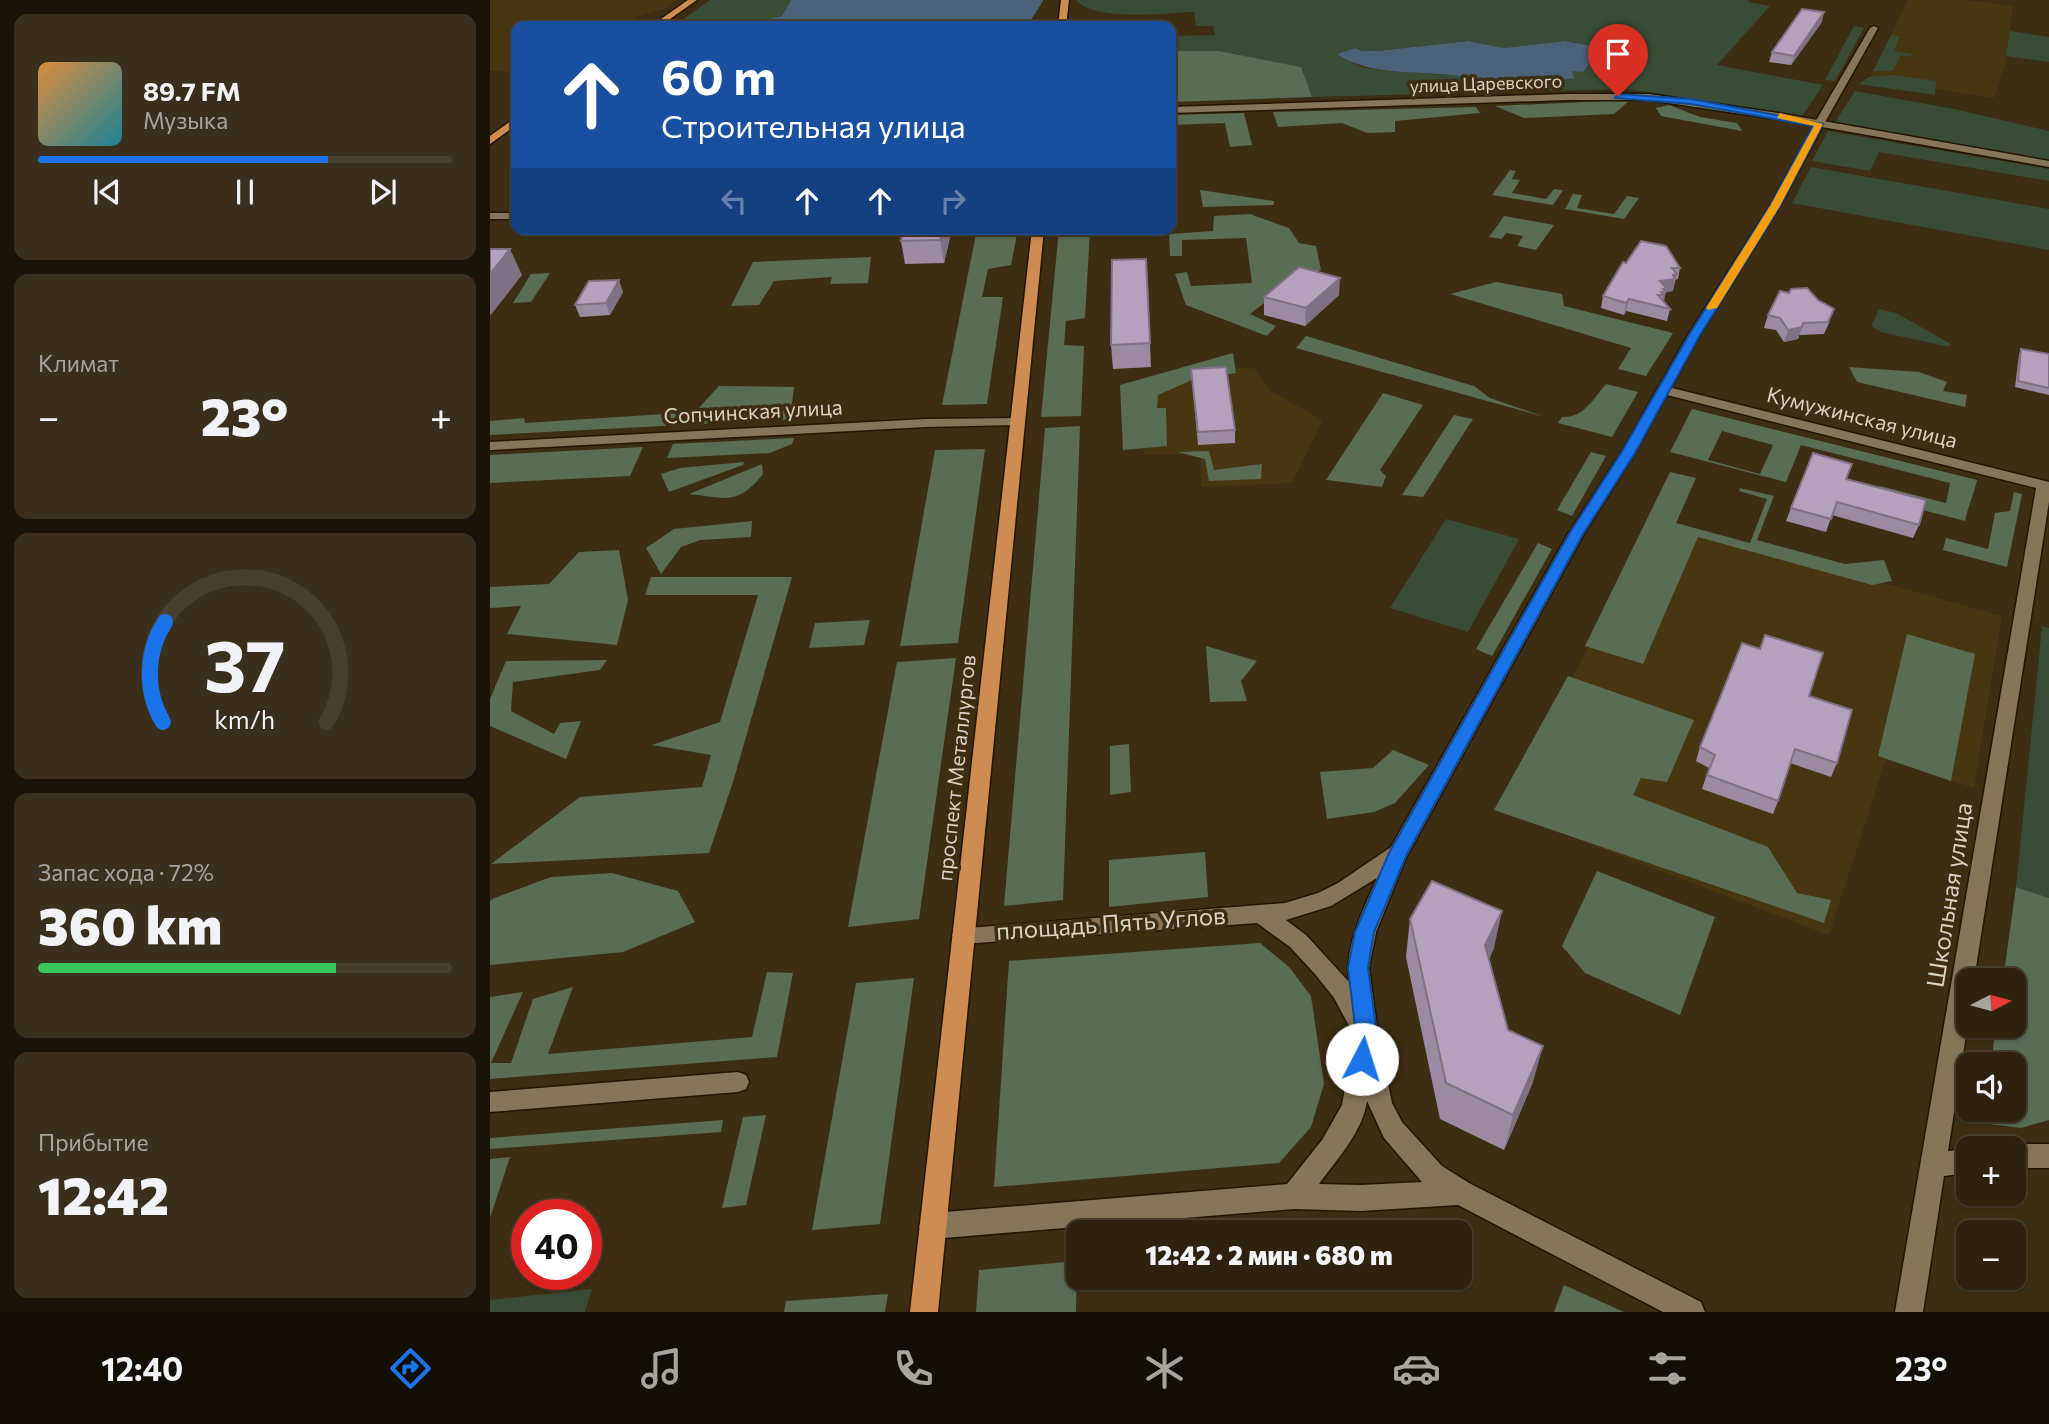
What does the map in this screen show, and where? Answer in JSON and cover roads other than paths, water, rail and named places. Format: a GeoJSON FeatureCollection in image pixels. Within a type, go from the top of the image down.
{"type":"FeatureCollection","features":[{"type":"Feature","properties":{"kind":"main road"},"geometry":{"type":"LineString","coordinates":[[662,21],[693,0]]}},
{"type":"Feature","properties":{"kind":"main road"},"geometry":{"type":"LineString","coordinates":[[1063,21],[1065,0]]}},
{"type":"Feature","properties":{"kind":"main road"},"geometry":{"type":"LineString","coordinates":[[490,141],[511,124]]}},
{"type":"Feature","properties":{"kind":"main road","name":"проспект Металлургов"},"geometry":{"type":"LineString","coordinates":[[924,1312],[1037,235]]}},
{"type":"Feature","properties":{"kind":"street"},"geometry":{"type":"LineString","coordinates":[[1691,1312],[1460,1192],[1433,1175],[1393,1130],[1380,1105],[1366,1034],[1358,968],[1365,932],[1398,853],[1576,534],[1628,453],[1727,279],[1775,206],[1874,29]]}},
{"type":"Feature","properties":{"kind":"street","name":"улица Царевского"},"geometry":{"type":"LineString","coordinates":[[1176,110],[1632,96],[1691,102],[2049,164]]}},
{"type":"Feature","properties":{"kind":"street"},"geometry":{"type":"LineString","coordinates":[[490,216],[511,216]]}},
{"type":"Feature","properties":{"kind":"street","name":"Кумужинская улица"},"geometry":{"type":"LineString","coordinates":[[1664,390],[2046,487]]}},
{"type":"Feature","properties":{"kind":"street","name":"Сопчинская улица"},"geometry":{"type":"LineString","coordinates":[[490,446],[926,423],[1018,422]]}},
{"type":"Feature","properties":{"kind":"street","name":"Школьная улица"},"geometry":{"type":"LineString","coordinates":[[1909,1312],[2046,487]]}},
{"type":"Feature","properties":{"kind":"street","name":"площадь Пять Углов"},"geometry":{"type":"LineString","coordinates":[[963,935],[1285,912],[1345,889],[1398,853]]}},
{"type":"Feature","properties":{"kind":"street"},"geometry":{"type":"LineString","coordinates":[[1258,912],[1298,941],[1322,967],[1342,991],[1366,1034],[1354,1108],[1331,1148],[1294,1196]]}},
{"type":"Feature","properties":{"kind":"street"},"geometry":{"type":"LineString","coordinates":[[490,1102],[738,1082]]}},
{"type":"Feature","properties":{"kind":"street"},"geometry":{"type":"LineString","coordinates":[[2026,1156],[2049,1156]]}},
{"type":"Feature","properties":{"kind":"street"},"geometry":{"type":"LineString","coordinates":[[1932,1165],[1956,1162]]}},
{"type":"Feature","properties":{"kind":"street"},"geometry":{"type":"LineString","coordinates":[[932,1226],[1294,1196],[1361,1198],[1460,1192]]}},
{"type":"Feature","properties":{"kind":"water"},"geometry":{"type":"Polygon","coordinates":[[[791,0],[1043,0],[1030,21],[762,21],[782,16],[791,0]]]}},
{"type":"Feature","properties":{"kind":"water"},"geometry":{"type":"Polygon","coordinates":[[[1468,41],[1504,48],[1565,41],[1591,46],[1600,42],[1598,49],[1589,55],[1593,58],[1583,72],[1572,71],[1574,78],[1555,81],[1554,87],[1516,79],[1490,85],[1463,77],[1379,69],[1350,61],[1337,54],[1355,48],[1377,51],[1468,41]]]}}]}
